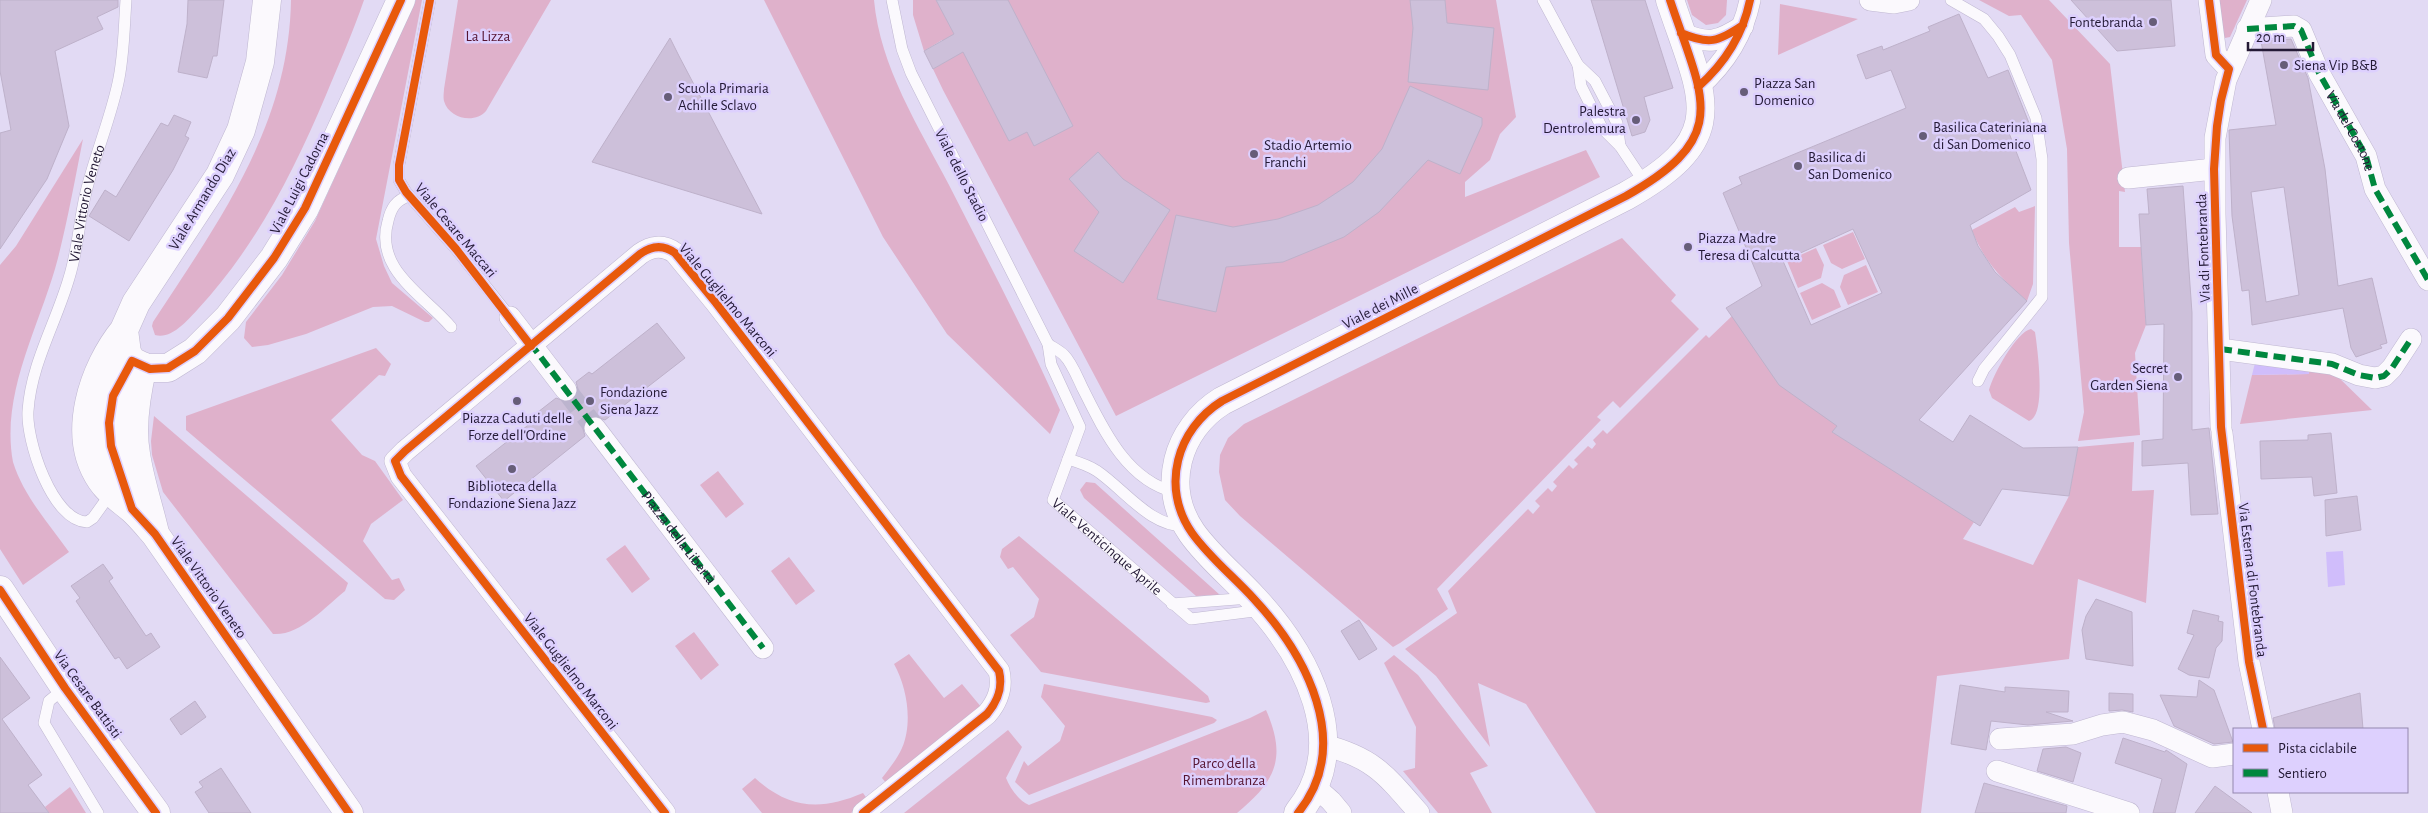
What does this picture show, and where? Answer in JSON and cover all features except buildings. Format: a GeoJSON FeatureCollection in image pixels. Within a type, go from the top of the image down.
{"type":"FeatureCollection","features":[{"type":"Feature","properties":{"kind":"street","name":"Viale Armando Diaz"},"geometry":{"type":"LineString","coordinates":[[124,330],[136,303],[211,189],[235,146],[256,84],[265,30],[267,0]]}},
{"type":"Feature","properties":{"kind":"street","name":"Viale Luigi Cadorna"},"geometry":{"type":"LineString","coordinates":[[148,365],[195,351],[220,327],[253,287],[288,238],[305,208],[401,0]]}},
{"type":"Feature","properties":{"kind":"street","name":"Viale dei Mille"},"geometry":{"type":"LineString","coordinates":[[1177,492],[1176,472],[1181,448],[1192,426],[1213,407],[1646,185],[1678,162],[1693,141],[1701,117],[1698,87],[1670,0]]}},
{"type":"Feature","properties":{"kind":"street"},"geometry":{"type":"LineString","coordinates":[[1698,87],[1713,73],[1732,46],[1743,26],[1750,0]]}},
{"type":"Feature","properties":{"kind":"street"},"geometry":{"type":"LineString","coordinates":[[1870,0],[1894,3],[1909,0]]}},
{"type":"Feature","properties":{"kind":"street"},"geometry":{"type":"LineString","coordinates":[[2209,0],[2216,55],[2230,69]]}},
{"type":"Feature","properties":{"kind":"street","name":"Via di Fontebranda"},"geometry":{"type":"LineString","coordinates":[[2221,430],[2214,169],[2216,126],[2230,69],[2261,0]]}},
{"type":"Feature","properties":{"kind":"street"},"geometry":{"type":"LineString","coordinates":[[1684,44],[1708,42],[1728,36],[1743,26]]}},
{"type":"Feature","properties":{"kind":"street","name":"Via del Costone"},"geometry":{"type":"LineString","coordinates":[[2247,29],[2294,26],[2302,30],[2319,73],[2366,156],[2375,189],[2428,280]]}},
{"type":"Feature","properties":{"kind":"street"},"geometry":{"type":"LineString","coordinates":[[1684,44],[1711,56],[1732,46]]}},
{"type":"Feature","properties":{"kind":"street"},"geometry":{"type":"LineString","coordinates":[[2128,178],[2214,169]]}},
{"type":"Feature","properties":{"kind":"street","name":"Viale Guglielmo Marconi"},"geometry":{"type":"LineString","coordinates":[[665,813],[395,466],[396,458],[646,250],[657,246],[670,250],[716,303],[999,671],[1001,680],[998,699],[993,707],[863,813]]}},
{"type":"Feature","properties":{"kind":"street","name":"Viale Cesare Maccari"},"geometry":{"type":"LineString","coordinates":[[510,318],[531,346]]}},
{"type":"Feature","properties":{"kind":"street","name":"Viale Vittorio Veneto"},"geometry":{"type":"LineString","coordinates":[[124,330],[115,340],[98,372],[90,393],[87,420],[92,464],[100,479],[111,493],[132,510],[155,534],[349,813]]}},
{"type":"Feature","properties":{"kind":"street"},"geometry":{"type":"LineString","coordinates":[[124,330],[124,348],[148,365]]}},
{"type":"Feature","properties":{"kind":"street"},"geometry":{"type":"LineString","coordinates":[[2220,349],[2332,364],[2380,378],[2392,368],[2411,339]]}},
{"type":"Feature","properties":{"kind":"street"},"geometry":{"type":"LineString","coordinates":[[531,346],[566,390]]}},
{"type":"Feature","properties":{"kind":"street","name":"Viale Vittorio Veneto"},"geometry":{"type":"LineString","coordinates":[[132,510],[112,446],[110,423],[113,396],[148,365]]}},
{"type":"Feature","properties":{"kind":"street","name":"Viale Vittorio Veneto"},"geometry":{"type":"LineString","coordinates":[[148,365],[135,404],[134,440],[140,475],[155,534]]}},
{"type":"Feature","properties":{"kind":"street","name":"Piazza della Libertà"},"geometry":{"type":"LineString","coordinates":[[595,428],[763,648]]}},
{"type":"Feature","properties":{"kind":"street","name":"Via Esterna di Fontebranda"},"geometry":{"type":"LineString","coordinates":[[2221,430],[2248,656],[2263,728]]}},
{"type":"Feature","properties":{"kind":"street"},"geometry":{"type":"LineString","coordinates":[[1177,492],[1180,509],[1197,540],[1259,604],[1286,637],[1306,672],[1319,709],[1324,745],[1320,771],[1314,786],[1298,813]]}},
{"type":"Feature","properties":{"kind":"street","name":"Via Cesare Battisti"},"geometry":{"type":"LineString","coordinates":[[0,590],[65,688],[156,813]]}},
{"type":"Feature","properties":{"kind":"street"},"geometry":{"type":"LineString","coordinates":[[2000,739],[2073,734],[2102,724],[2123,722],[2153,730],[2212,756],[2233,754]]}},
{"type":"Feature","properties":{"kind":"street"},"geometry":{"type":"LineString","coordinates":[[1324,745],[1356,754],[1373,764],[1388,776],[1419,813]]}},
{"type":"Feature","properties":{"kind":"street"},"geometry":{"type":"LineString","coordinates":[[1997,771],[2129,813]]}},
{"type":"Feature","properties":{"kind":"street"},"geometry":{"type":"LineString","coordinates":[[1314,786],[1341,813]]}},
{"type":"Feature","properties":{"kind":"street"},"geometry":{"type":"LineString","coordinates":[[2278,793],[2282,813]]}},
{"type":"Feature","properties":{"kind":"lane","name":"Viale Vittorio Veneto"},"geometry":{"type":"LineString","coordinates":[[111,493],[93,518],[86,522],[76,519],[63,507],[44,480],[36,459],[29,432],[28,412],[30,387],[36,366],[71,273],[86,190],[117,86],[122,60],[126,0]]}},
{"type":"Feature","properties":{"kind":"lane","name":"Viale Cesare Maccari"},"geometry":{"type":"LineString","coordinates":[[430,0],[398,171],[401,185],[510,318]]}},
{"type":"Feature","properties":{"kind":"lane","name":"Viale dello Stadio"},"geometry":{"type":"LineString","coordinates":[[892,0],[900,42],[911,73],[1048,344],[1051,364],[1080,427]]}},
{"type":"Feature","properties":{"kind":"lane"},"geometry":{"type":"LineString","coordinates":[[1543,0],[1578,65],[1595,81],[1617,123],[1620,146],[1646,185]]}},
{"type":"Feature","properties":{"kind":"lane"},"geometry":{"type":"LineString","coordinates":[[1951,0],[1984,19],[2006,48],[2021,78],[2036,118],[2042,159],[2042,297],[1984,369],[1978,381]]}},
{"type":"Feature","properties":{"kind":"lane","name":"Viale Cesare Maccari"},"geometry":{"type":"LineString","coordinates":[[409,196],[399,200],[390,215],[385,234],[388,254],[403,279],[450,327]]}},
{"type":"Feature","properties":{"kind":"lane","name":"Viale dello Stadio"},"geometry":{"type":"LineString","coordinates":[[1048,344],[1065,356],[1118,452],[1159,487],[1177,492]]}},
{"type":"Feature","properties":{"kind":"lane","name":"Viale Venticinque Aprile"},"geometry":{"type":"LineString","coordinates":[[1080,427],[1053,500],[1191,619],[1259,604]]}},
{"type":"Feature","properties":{"kind":"lane"},"geometry":{"type":"LineString","coordinates":[[1068,459],[1097,471],[1161,522],[1176,526],[1188,526]]}},
{"type":"Feature","properties":{"kind":"lane"},"geometry":{"type":"LineString","coordinates":[[65,688],[49,701],[44,723],[98,813]]}},
{"type":"Feature","properties":{"kind":"green space"},"geometry":{"type":"Polygon","coordinates":[[[291,0],[364,0],[341,60],[300,152],[271,208],[255,234],[219,285],[189,318],[179,328],[167,335],[155,335],[152,326],[153,322],[225,209],[264,131],[278,89],[287,46],[291,0]]]}},
{"type":"Feature","properties":{"kind":"green space"},"geometry":{"type":"Polygon","coordinates":[[[416,0],[422,0],[376,239],[384,266],[392,283],[433,318],[429,322],[425,322],[392,306],[373,307],[306,334],[268,345],[252,347],[244,338],[246,322],[282,275],[315,221],[416,0]]]}},
{"type":"Feature","properties":{"kind":"green space","name":"La Lizza"},"geometry":{"type":"Polygon","coordinates":[[[458,0],[551,0],[486,111],[481,115],[469,118],[457,116],[451,112],[444,99],[458,0]]]}},
{"type":"Feature","properties":{"kind":"green space"},"geometry":{"type":"Polygon","coordinates":[[[764,0],[874,0],[884,49],[902,96],[1006,297],[1060,410],[1050,434],[947,334],[883,237],[764,0]]]}},
{"type":"Feature","properties":{"kind":"green space","name":"Stadio Artemio Franchi"},"geometry":{"type":"Polygon","coordinates":[[[913,0],[1496,0],[1516,117],[1500,134],[1490,160],[1465,182],[1465,197],[1586,150],[1600,177],[1116,416],[943,90],[933,69],[952,58],[942,40],[924,51],[913,15],[913,0]]]}},
{"type":"Feature","properties":{"kind":"green space"},"geometry":{"type":"Polygon","coordinates":[[[1687,0],[1727,0],[1726,15],[1718,23],[1706,25],[1692,15],[1687,0]]]}},
{"type":"Feature","properties":{"kind":"green space"},"geometry":{"type":"Polygon","coordinates":[[[1979,0],[2049,0],[2110,64],[2125,192],[2119,191],[2119,247],[2141,247],[2146,325],[2135,353],[2140,435],[2078,441],[2084,412],[2069,243],[2067,149],[2052,60],[2021,15],[2009,16],[1979,0]]]}},
{"type":"Feature","properties":{"kind":"green space"},"geometry":{"type":"Polygon","coordinates":[[[2219,0],[2247,0],[2230,37],[2225,38],[2222,36],[2219,0]]]}},
{"type":"Feature","properties":{"kind":"green space"},"geometry":{"type":"Polygon","coordinates":[[[1780,4],[1858,19],[1778,55],[1780,4]]]}},
{"type":"Feature","properties":{"kind":"green space"},"geometry":{"type":"Polygon","coordinates":[[[83,139],[58,258],[17,384],[12,410],[11,436],[13,462],[23,486],[37,509],[69,552],[23,585],[0,549],[0,265],[16,246],[83,139]]]}},
{"type":"Feature","properties":{"kind":"green space"},"geometry":{"type":"Polygon","coordinates":[[[2035,206],[2033,284],[2027,301],[1988,261],[1972,230],[2015,207],[2019,212],[2035,206]]]}},
{"type":"Feature","properties":{"kind":"green space"},"geometry":{"type":"Polygon","coordinates":[[[1853,232],[1865,259],[1842,269],[1831,263],[1823,245],[1853,232]]]}},
{"type":"Feature","properties":{"kind":"green space"},"geometry":{"type":"Polygon","coordinates":[[[1622,238],[1676,295],[1671,301],[1699,329],[1620,408],[1613,401],[1597,417],[1601,420],[1437,589],[1448,609],[1400,643],[1393,647],[1240,516],[1225,500],[1219,472],[1220,455],[1228,438],[1244,424],[1622,238]]]}},
{"type":"Feature","properties":{"kind":"green space"},"geometry":{"type":"Polygon","coordinates":[[[1816,248],[1824,265],[1821,278],[1798,288],[1787,261],[1816,248]]]}},
{"type":"Feature","properties":{"kind":"green space"},"geometry":{"type":"Polygon","coordinates":[[[1866,265],[1878,292],[1848,305],[1840,287],[1844,275],[1866,265]]]}},
{"type":"Feature","properties":{"kind":"green space"},"geometry":{"type":"Polygon","coordinates":[[[1822,283],[1834,290],[1841,307],[1812,320],[1800,293],[1822,283]]]}},
{"type":"Feature","properties":{"kind":"green space"},"geometry":{"type":"Polygon","coordinates":[[[1732,316],[1837,426],[1833,432],[1974,522],[1963,539],[2033,565],[2069,496],[2078,447],[2134,442],[2132,491],[2154,490],[2146,603],[2078,579],[2069,659],[1937,676],[1921,813],[1596,813],[1526,704],[1478,683],[1490,747],[1436,676],[1405,649],[1457,613],[1448,591],[1528,509],[1533,514],[1540,506],[1535,501],[1548,488],[1552,492],[1557,486],[1553,482],[1569,465],[1573,469],[1578,464],[1574,460],[1588,446],[1592,449],[1596,444],[1593,440],[1603,430],[1607,434],[1706,335],[1709,338],[1732,316]]]}},
{"type":"Feature","properties":{"kind":"green space"},"geometry":{"type":"Polygon","coordinates":[[[2031,329],[2035,332],[2040,384],[2038,408],[2034,417],[2029,421],[1992,398],[1989,390],[2000,365],[2012,346],[2025,332],[2031,329]]]}},
{"type":"Feature","properties":{"kind":"green space"},"geometry":{"type":"Polygon","coordinates":[[[376,348],[391,364],[385,376],[379,375],[331,420],[362,455],[375,461],[403,500],[371,524],[363,541],[392,580],[399,578],[405,590],[394,600],[385,599],[186,430],[186,416],[376,348]]]}},
{"type":"Feature","properties":{"kind":"green space"},"geometry":{"type":"Polygon","coordinates":[[[2309,367],[2333,372],[2372,410],[2240,424],[2252,375],[2309,374],[2309,367]]]}},
{"type":"Feature","properties":{"kind":"green space"},"geometry":{"type":"Polygon","coordinates":[[[154,416],[348,583],[345,591],[321,612],[302,625],[293,630],[273,634],[163,492],[152,455],[151,441],[154,416]]]}},
{"type":"Feature","properties":{"kind":"green space"},"geometry":{"type":"Polygon","coordinates":[[[718,471],[744,504],[726,518],[700,485],[718,471]]]}},
{"type":"Feature","properties":{"kind":"green space"},"geometry":{"type":"Polygon","coordinates":[[[1086,482],[1095,483],[1220,595],[1196,596],[1084,498],[1080,490],[1086,482]]]}},
{"type":"Feature","properties":{"kind":"green space"},"geometry":{"type":"Polygon","coordinates":[[[1019,536],[1208,696],[1210,702],[1206,703],[1041,672],[1010,635],[1034,617],[1039,599],[1013,567],[1008,569],[1000,557],[1002,549],[1019,536]]]}},
{"type":"Feature","properties":{"kind":"green space"},"geometry":{"type":"Polygon","coordinates":[[[625,545],[650,579],[632,593],[606,559],[625,545]]]}},
{"type":"Feature","properties":{"kind":"green space"},"geometry":{"type":"Polygon","coordinates":[[[789,557],[815,591],[796,605],[771,571],[789,557]]]}},
{"type":"Feature","properties":{"kind":"green space"},"geometry":{"type":"Polygon","coordinates":[[[694,632],[719,665],[701,680],[675,646],[694,632]]]}},
{"type":"Feature","properties":{"kind":"green space"},"geometry":{"type":"Polygon","coordinates":[[[909,654],[944,698],[962,684],[982,708],[887,784],[882,778],[902,748],[908,716],[905,694],[899,673],[894,664],[909,654]]]}},
{"type":"Feature","properties":{"kind":"green space"},"geometry":{"type":"Polygon","coordinates":[[[1394,655],[1418,675],[1488,766],[1470,773],[1492,813],[1438,813],[1403,771],[1415,768],[1416,727],[1384,663],[1394,655]]]}},
{"type":"Feature","properties":{"kind":"green space"},"geometry":{"type":"Polygon","coordinates":[[[1044,684],[1212,717],[1217,720],[1214,723],[1029,795],[1015,782],[1024,761],[1028,766],[1060,741],[1065,726],[1041,697],[1044,684]]]}},
{"type":"Feature","properties":{"kind":"green space","name":"Parco della Rimembranza"},"geometry":{"type":"Polygon","coordinates":[[[1266,710],[1276,742],[1274,767],[1269,779],[1261,790],[1237,813],[904,813],[1008,730],[1022,747],[1006,778],[1015,794],[1029,805],[1266,710]]]}},
{"type":"Feature","properties":{"kind":"green space"},"geometry":{"type":"Polygon","coordinates":[[[755,778],[780,796],[806,804],[833,803],[863,793],[868,800],[851,813],[762,813],[742,789],[755,778]]]}},
{"type":"Feature","properties":{"kind":"green space"},"geometry":{"type":"Polygon","coordinates":[[[70,787],[86,813],[49,813],[45,807],[70,787]]]}},
{"type":"Feature","properties":{"kind":"shaded area"},"geometry":{"type":"Polygon","coordinates":[[[2256,359],[2309,367],[2309,374],[2252,375],[2256,359]]]}},
{"type":"Feature","properties":{"kind":"shaded area"},"geometry":{"type":"Polygon","coordinates":[[[2343,551],[2345,585],[2328,587],[2326,552],[2343,551]]]}},
{"type":"Feature","properties":{"kind":"tunnel"},"geometry":{"type":"LineString","coordinates":[[566,390],[595,428]]}},
{"type":"Feature","properties":{"kind":"marked path"},"geometry":{"type":"LineString","coordinates":[[2247,29],[2294,26],[2301,30],[2319,73],[2366,156],[2375,189],[2428,280]]}},
{"type":"Feature","properties":{"kind":"marked path"},"geometry":{"type":"LineString","coordinates":[[2220,349],[2332,364],[2359,375],[2375,378],[2384,376],[2392,368],[2411,339]]}},
{"type":"Feature","properties":{"kind":"marked path"},"geometry":{"type":"LineString","coordinates":[[530,343],[763,648]]}},
{"type":"Feature","properties":{"kind":"cycle path"},"geometry":{"type":"LineString","coordinates":[[349,813],[155,534],[132,509],[111,446],[109,423],[113,396],[132,361],[150,369],[168,368],[195,351],[228,318],[274,258],[305,208],[401,0]]}},
{"type":"Feature","properties":{"kind":"cycle path"},"geometry":{"type":"LineString","coordinates":[[430,0],[399,165],[399,180],[406,192],[456,249],[531,346]]}},
{"type":"Feature","properties":{"kind":"cycle path"},"geometry":{"type":"LineString","coordinates":[[1298,813],[1314,786],[1322,758],[1322,730],[1316,701],[1306,673],[1291,646],[1273,621],[1199,542],[1182,515],[1177,497],[1176,478],[1178,460],[1184,443],[1206,413],[1222,401],[1626,196],[1660,174],[1683,154],[1696,134],[1700,113],[1699,90],[1670,0]]}},
{"type":"Feature","properties":{"kind":"cycle path"},"geometry":{"type":"LineString","coordinates":[[1698,87],[1716,69],[1731,48],[1743,25],[1750,0]]}},
{"type":"Feature","properties":{"kind":"cycle path"},"geometry":{"type":"LineString","coordinates":[[2209,0],[2216,55],[2229,69],[2217,126],[2214,169],[2221,427],[2249,662],[2263,728]]}},
{"type":"Feature","properties":{"kind":"cycle path"},"geometry":{"type":"LineString","coordinates":[[1681,33],[1699,39],[1713,40],[1727,35],[1743,25]]}},
{"type":"Feature","properties":{"kind":"cycle path"},"geometry":{"type":"LineString","coordinates":[[665,813],[401,476],[395,461],[640,254],[648,249],[657,247],[666,248],[675,253],[716,303],[999,671],[999,694],[987,714],[863,813]]}},
{"type":"Feature","properties":{"kind":"cycle path"},"geometry":{"type":"LineString","coordinates":[[0,590],[65,688],[156,813]]}},
{"type":"Feature","properties":{"kind":"place","name":"Fontebranda"},"geometry":{"type":"Point","coordinates":[2153,22]}},
{"type":"Feature","properties":{"kind":"place","name":"Siena Vip B&B"},"geometry":{"type":"Point","coordinates":[2284,65]}},
{"type":"Feature","properties":{"kind":"place","name":"Piazza San Domenico"},"geometry":{"type":"Point","coordinates":[1744,92]}},
{"type":"Feature","properties":{"kind":"place","name":"Scuola Primaria Achille Sclavo"},"geometry":{"type":"Point","coordinates":[668,97]}},
{"type":"Feature","properties":{"kind":"place","name":"Palestra Dentrolemura"},"geometry":{"type":"Point","coordinates":[1636,120]}},
{"type":"Feature","properties":{"kind":"place","name":"Basilica Cateriniana di San Domenico"},"geometry":{"type":"Point","coordinates":[1923,136]}},
{"type":"Feature","properties":{"kind":"place","name":"Stadio Artemio Franchi"},"geometry":{"type":"Point","coordinates":[1254,154]}},
{"type":"Feature","properties":{"kind":"place","name":"Basilica di San Domenico"},"geometry":{"type":"Point","coordinates":[1798,166]}},
{"type":"Feature","properties":{"kind":"place","name":"Piazza Madre Teresa di Calcutta"},"geometry":{"type":"Point","coordinates":[1688,247]}},
{"type":"Feature","properties":{"kind":"place","name":"Secret Garden Siena"},"geometry":{"type":"Point","coordinates":[2178,377]}},
{"type":"Feature","properties":{"kind":"place","name":"Piazza Caduti delle Forze dell'Ordine"},"geometry":{"type":"Point","coordinates":[517,401]}},
{"type":"Feature","properties":{"kind":"place","name":"Fondazione Siena Jazz"},"geometry":{"type":"Point","coordinates":[590,401]}},
{"type":"Feature","properties":{"kind":"place","name":"Biblioteca della Fondazione Siena Jazz"},"geometry":{"type":"Point","coordinates":[512,469]}}]}
